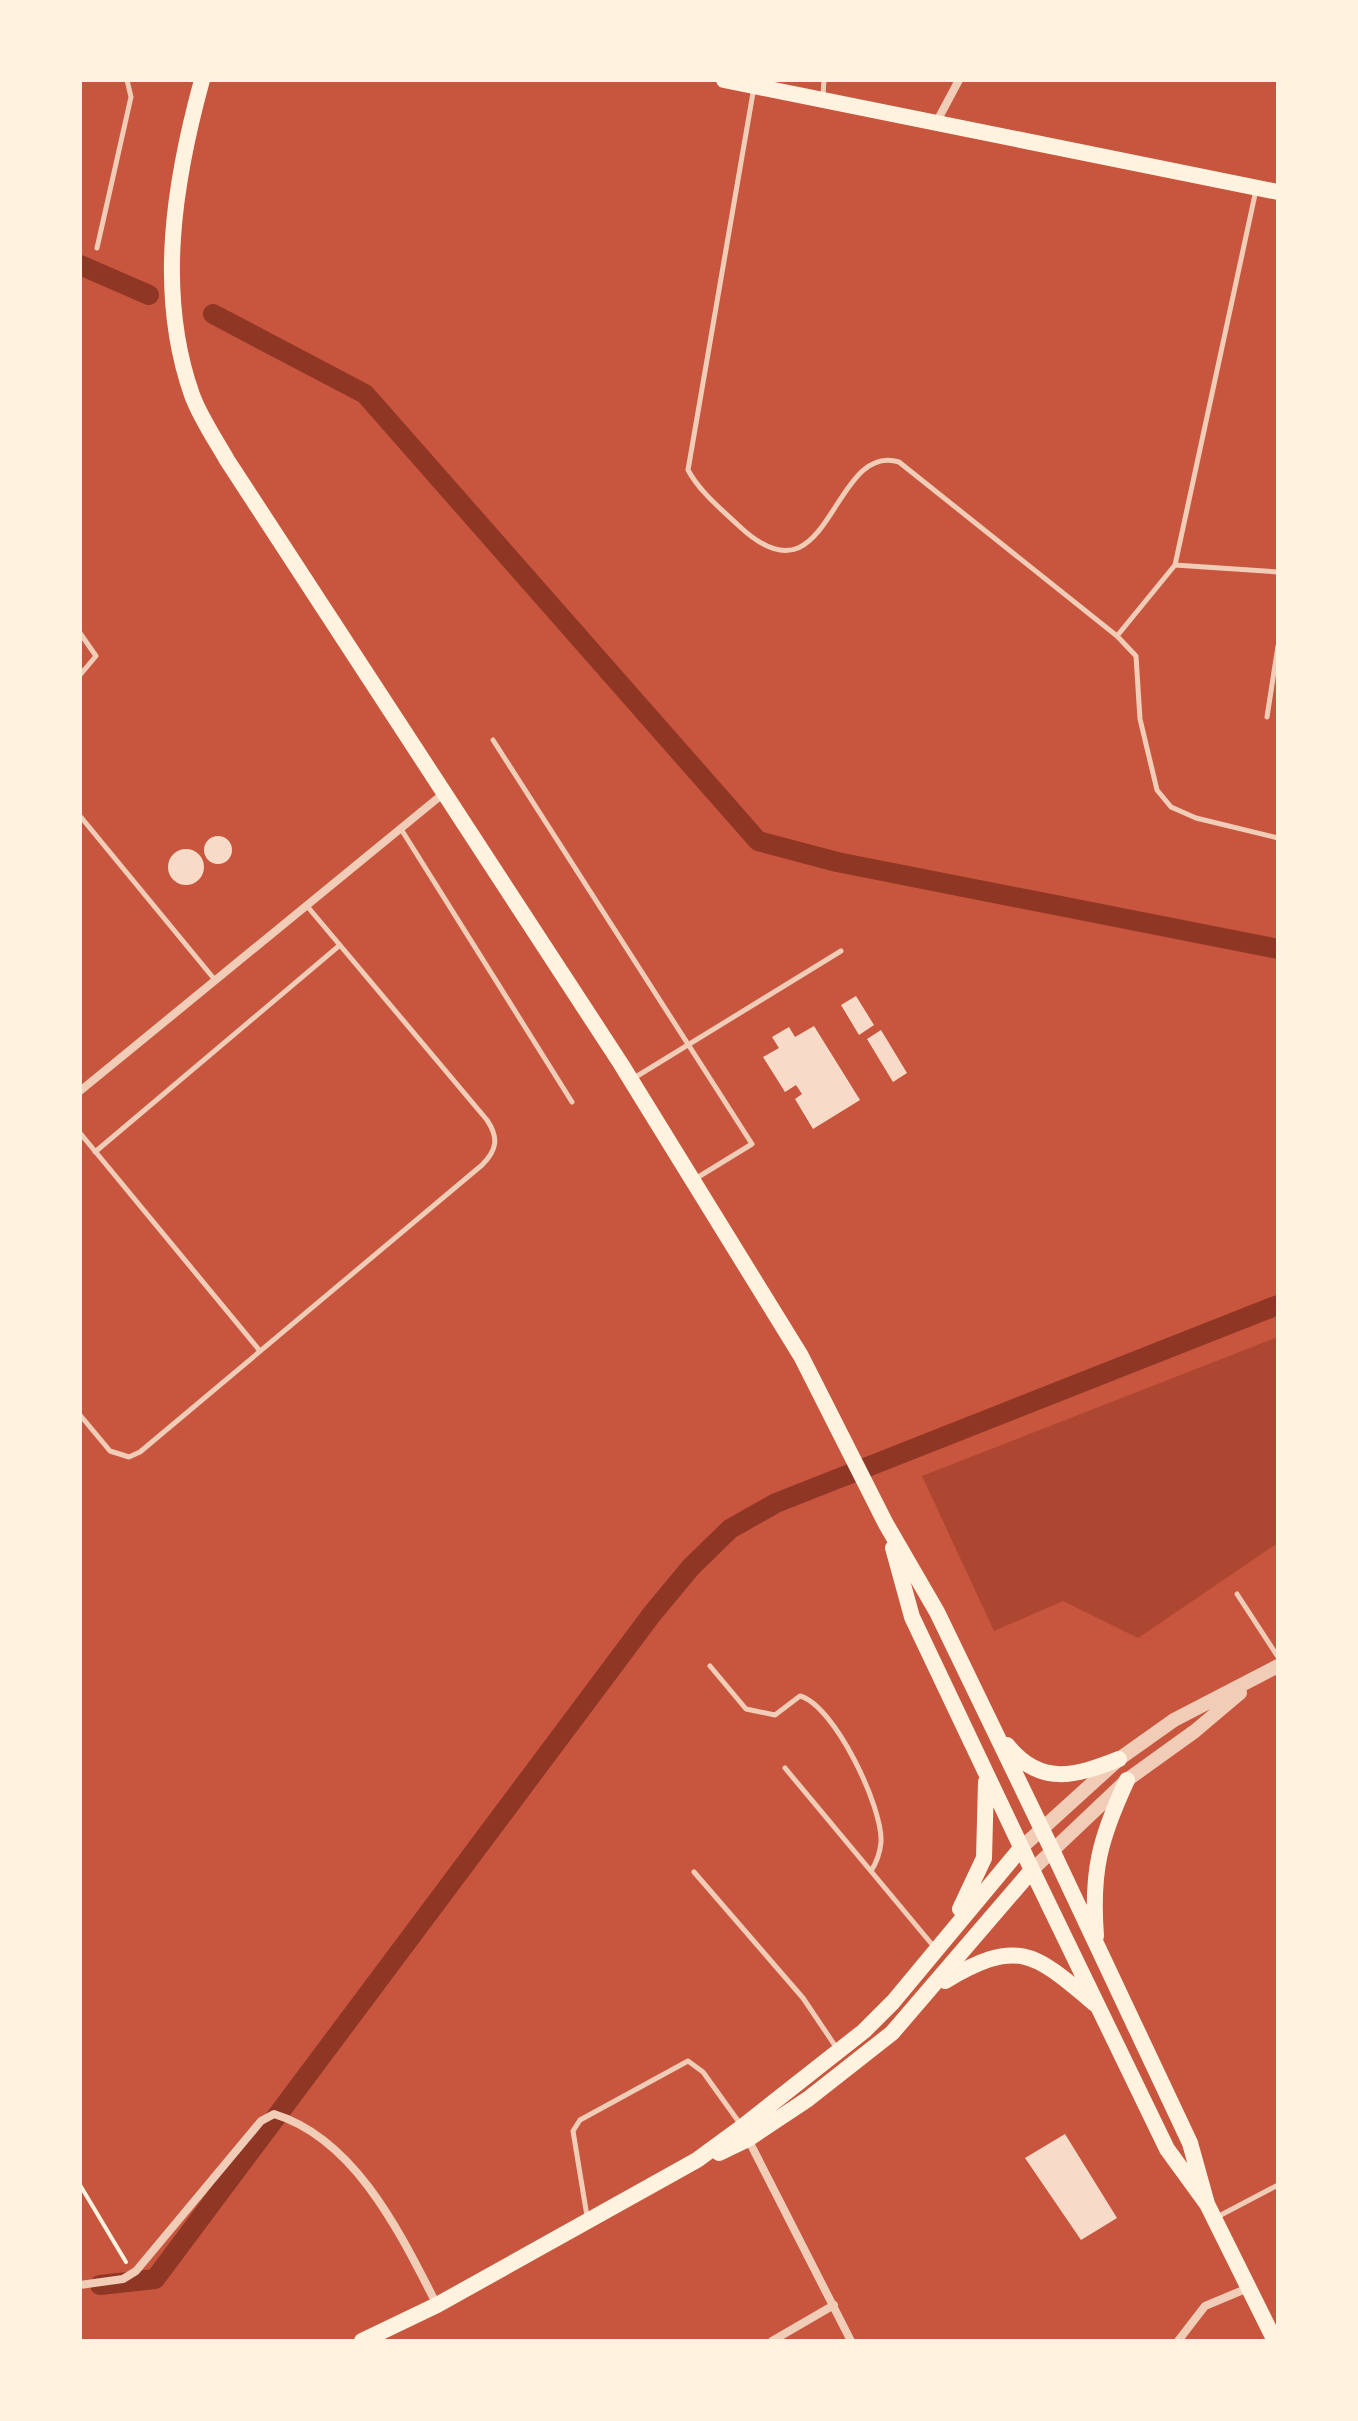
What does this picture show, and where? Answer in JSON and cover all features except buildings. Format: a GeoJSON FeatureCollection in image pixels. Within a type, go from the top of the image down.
{"type":"FeatureCollection","features":[{"type":"Feature","properties":{"kind":"main road"},"geometry":{"type":"LineString","coordinates":[[724,80],[1278,192]]}},
{"type":"Feature","properties":{"kind":"main road"},"geometry":{"type":"LineString","coordinates":[[198,87],[178,187],[171,292],[180,354],[193,398],[227,460],[631,1080],[801,1356],[886,1524],[937,1612],[1052,1850],[1190,2143],[1211,2211]]}},
{"type":"Feature","properties":{"kind":"main road"},"geometry":{"type":"LineString","coordinates":[[886,1524],[912,1617],[1021,1848],[1167,2149],[1211,2211],[1275,2341]]}},
{"type":"Feature","properties":{"kind":"main road"},"geometry":{"type":"LineString","coordinates":[[984,1710],[1016,1757],[1034,1769],[1055,1775],[1082,1774],[1119,1759]]}},
{"type":"Feature","properties":{"kind":"main road"},"geometry":{"type":"LineString","coordinates":[[949,1932],[984,1858],[987,1840],[985,1772]]}},
{"type":"Feature","properties":{"kind":"main road"},"geometry":{"type":"LineString","coordinates":[[1097,1947],[1093,1898],[1097,1856],[1104,1829],[1127,1780]]}},
{"type":"Feature","properties":{"kind":"main road"},"geometry":{"type":"LineString","coordinates":[[745,2133],[893,2002],[1021,1848]]}},
{"type":"Feature","properties":{"kind":"main road"},"geometry":{"type":"LineString","coordinates":[[362,2341],[437,2305],[697,2160],[857,2063],[892,2033],[935,1987],[1032,1870]]}},
{"type":"Feature","properties":{"kind":"main road"},"geometry":{"type":"LineString","coordinates":[[935,1987],[983,1961],[1019,1954],[1051,1967],[1099,2008]]}},
{"type":"Feature","properties":{"kind":"street"},"geometry":{"type":"LineString","coordinates":[[936,123],[959,80]]}},
{"type":"Feature","properties":{"kind":"street"},"geometry":{"type":"LineString","coordinates":[[80,1091],[444,793]]}},
{"type":"Feature","properties":{"kind":"street"},"geometry":{"type":"LineString","coordinates":[[1021,1848],[1119,1759],[1174,1720],[1278,1666]]}},
{"type":"Feature","properties":{"kind":"street"},"geometry":{"type":"LineString","coordinates":[[1032,1870],[1127,1780],[1195,1731],[1258,1678]]}},
{"type":"Feature","properties":{"kind":"street"},"geometry":{"type":"LineString","coordinates":[[80,2285],[123,2279],[136,2271],[261,2121],[274,2114],[306,2129],[365,2181],[391,2216],[437,2305]]}},
{"type":"Feature","properties":{"kind":"street"},"geometry":{"type":"LineString","coordinates":[[745,2133],[851,2341]]}},
{"type":"Feature","properties":{"kind":"street"},"geometry":{"type":"LineString","coordinates":[[1178,2341],[1205,2306],[1249,2288]]}},
{"type":"Feature","properties":{"kind":"street"},"geometry":{"type":"LineString","coordinates":[[772,2341],[834,2305]]}},
{"type":"Feature","properties":{"kind":"lane"},"geometry":{"type":"LineString","coordinates":[[97,248],[131,97],[127,80]]}},
{"type":"Feature","properties":{"kind":"lane"},"geometry":{"type":"LineString","coordinates":[[822,100],[824,80]]}},
{"type":"Feature","properties":{"kind":"lane"},"geometry":{"type":"LineString","coordinates":[[755,86],[688,470],[697,486],[757,543],[791,551],[807,545],[868,464],[886,458],[899,462],[1117,636],[1136,656],[1140,719],[1157,790],[1171,807],[1196,818],[1278,838]]}},
{"type":"Feature","properties":{"kind":"lane"},"geometry":{"type":"LineString","coordinates":[[1117,636],[1175,565],[1257,188]]}},
{"type":"Feature","properties":{"kind":"lane"},"geometry":{"type":"LineString","coordinates":[[1175,565],[1278,572]]}},
{"type":"Feature","properties":{"kind":"lane"},"geometry":{"type":"LineString","coordinates":[[80,633],[96,656],[92,665],[80,675]]}},
{"type":"Feature","properties":{"kind":"lane"},"geometry":{"type":"LineString","coordinates":[[1267,717],[1278,646]]}},
{"type":"Feature","properties":{"kind":"lane"},"geometry":{"type":"LineString","coordinates":[[493,740],[752,1144],[693,1180]]}},
{"type":"Feature","properties":{"kind":"lane"},"geometry":{"type":"LineString","coordinates":[[80,816],[215,980]]}},
{"type":"Feature","properties":{"kind":"lane"},"geometry":{"type":"LineString","coordinates":[[401,828],[572,1102]]}},
{"type":"Feature","properties":{"kind":"lane"},"geometry":{"type":"LineString","coordinates":[[80,1415],[110,1451],[129,1457],[482,1165],[495,1146],[495,1134],[487,1120],[307,906]]}},
{"type":"Feature","properties":{"kind":"lane"},"geometry":{"type":"LineString","coordinates":[[95,1152],[340,945]]}},
{"type":"Feature","properties":{"kind":"lane"},"geometry":{"type":"LineString","coordinates":[[631,1080],[841,951]]}},
{"type":"Feature","properties":{"kind":"lane"},"geometry":{"type":"LineString","coordinates":[[80,1133],[260,1351]]}},
{"type":"Feature","properties":{"kind":"lane"},"geometry":{"type":"LineString","coordinates":[[1237,1594],[1278,1657]]}},
{"type":"Feature","properties":{"kind":"lane"},"geometry":{"type":"LineString","coordinates":[[710,1666],[746,1709],[775,1715],[800,1696],[817,1706],[854,1762],[872,1798],[881,1840],[877,1861],[871,1871]]}},
{"type":"Feature","properties":{"kind":"lane"},"geometry":{"type":"LineString","coordinates":[[785,1768],[936,1948]]}},
{"type":"Feature","properties":{"kind":"lane"},"geometry":{"type":"LineString","coordinates":[[694,1872],[803,1998],[839,2051]]}},
{"type":"Feature","properties":{"kind":"lane"},"geometry":{"type":"LineString","coordinates":[[588,2221],[573,2131],[580,2120],[688,2061],[703,2072],[745,2133]]}},
{"type":"Feature","properties":{"kind":"lane"},"geometry":{"type":"LineString","coordinates":[[1211,2211],[1278,2185]]}},
{"type":"Feature","properties":{"kind":"path"},"geometry":{"type":"LineString","coordinates":[[80,2185],[120,2253],[136,2271]]}},
{"type":"Feature","properties":{"kind":"shaded area"},"geometry":{"type":"Polygon","coordinates":[[[1278,1337],[1278,1543],[1138,1638],[1063,1601],[994,1631],[922,1476],[1278,1337]]]}},
{"type":"Feature","properties":{"kind":"waterway"},"geometry":{"type":"LineString","coordinates":[[80,265],[149,295]]}},
{"type":"Feature","properties":{"kind":"waterway"},"geometry":{"type":"LineString","coordinates":[[213,314],[365,394],[758,841],[837,862],[1278,949]]}},
{"type":"Feature","properties":{"kind":"waterway"},"geometry":{"type":"LineString","coordinates":[[100,2285],[155,2279],[652,1614],[691,1567],[730,1529],[776,1503],[1278,1305]]}}]}
